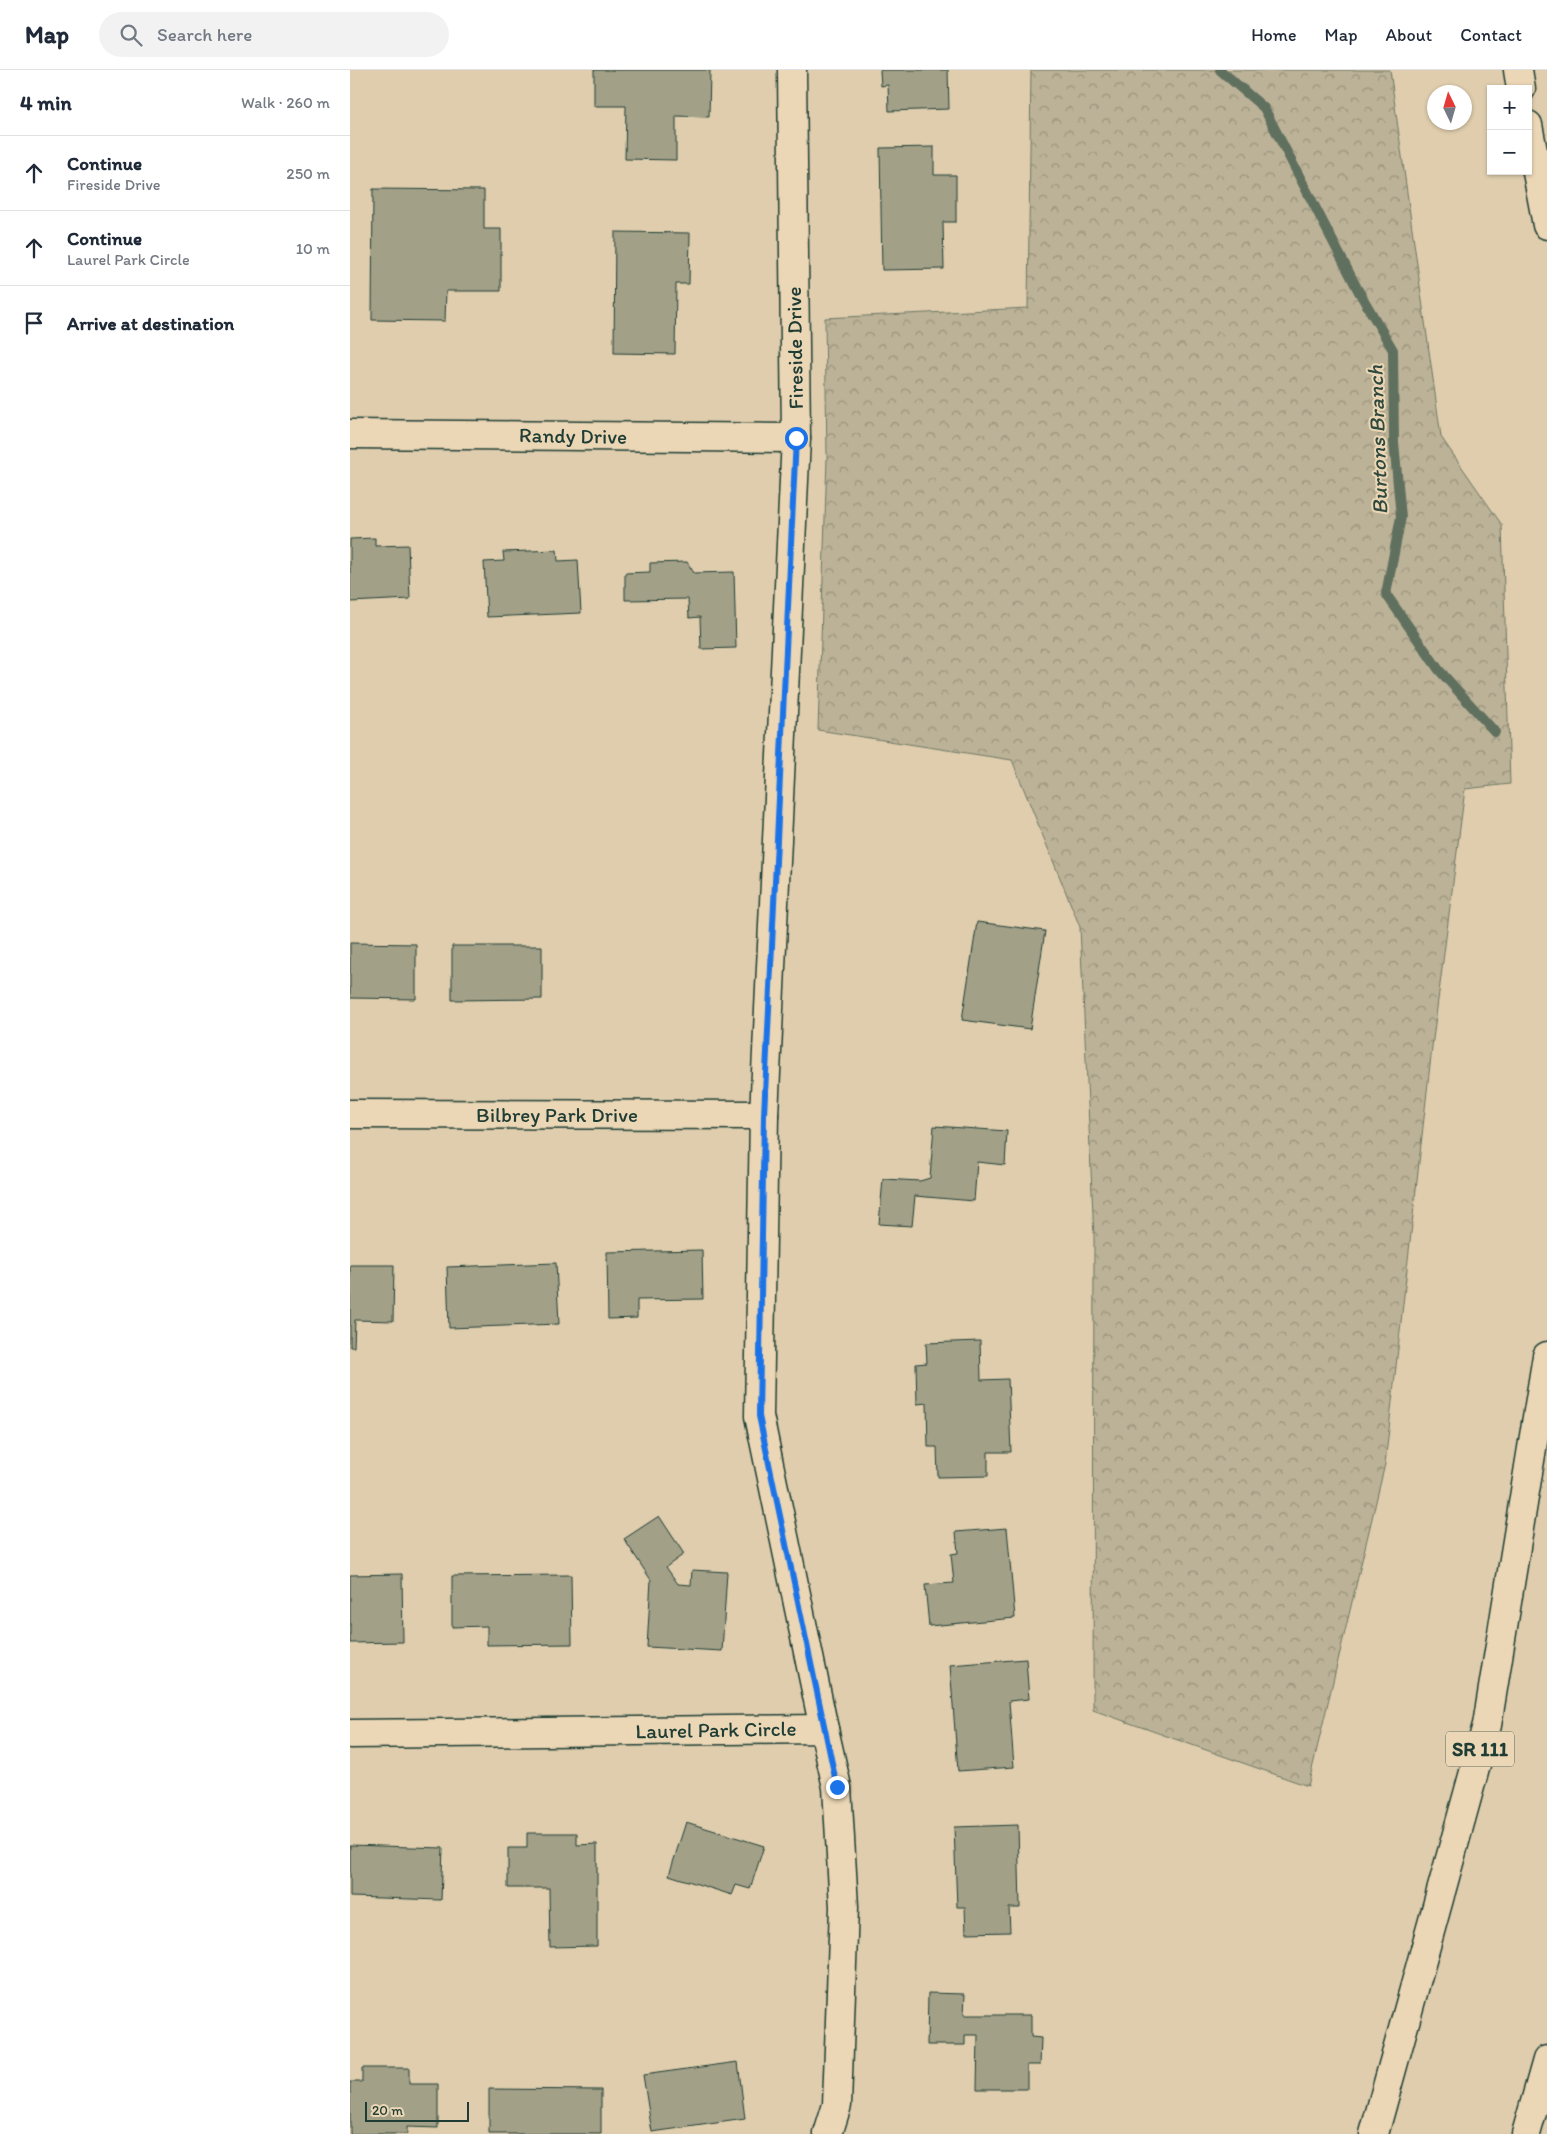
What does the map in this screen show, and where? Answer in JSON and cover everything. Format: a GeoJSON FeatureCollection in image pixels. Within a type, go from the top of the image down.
{"type":"FeatureCollection","features":[{"type":"Feature","properties":{"kind":"main road","name":"Fireside Drive"},"geometry":{"type":"LineString","coordinates":[[792,70],[796,438],[764,1115],[759,1416],[824,1729]]}},
{"type":"Feature","properties":{"kind":"main road"},"geometry":{"type":"LineString","coordinates":[[1518,70],[1521,85]]}},
{"type":"Feature","properties":{"kind":"main road"},"geometry":{"type":"LineString","coordinates":[[1529,130],[1547,225]]}},
{"type":"Feature","properties":{"kind":"main road","name":"Randy Drive"},"geometry":{"type":"LineString","coordinates":[[350,434],[796,438]]}},
{"type":"Feature","properties":{"kind":"main road","name":"Bilbrey Park Drive"},"geometry":{"type":"LineString","coordinates":[[350,1114],[764,1115]]}},
{"type":"Feature","properties":{"kind":"main road","name":"SR 111"},"geometry":{"type":"LineString","coordinates":[[1374,2134],[1486,1725],[1547,1356]]}},
{"type":"Feature","properties":{"kind":"main road","name":"Laurel Park Circle"},"geometry":{"type":"LineString","coordinates":[[350,1734],[824,1729],[837,1787],[844,1908],[837,2105],[828,2134]]}},
{"type":"Feature","properties":{"kind":"main road"},"geometry":{"type":"LineString","coordinates":[[1526,2134],[1547,2060]]}},
{"type":"Feature","properties":{"kind":"green space"},"geometry":{"type":"Polygon","coordinates":[[[1031,70],[1390,70],[1441,437],[1502,525],[1510,784],[1465,789],[1432,1047],[1385,1464],[1308,1786],[1093,1710],[1094,1237],[1080,927],[1012,760],[818,730],[827,458],[825,318],[1028,308],[1031,70]]]}},
{"type":"Feature","properties":{"kind":"building"},"geometry":{"type":"Polygon","coordinates":[[[594,70],[710,70],[709,117],[676,116],[676,160],[625,159],[626,106],[594,106],[594,70]]]}},
{"type":"Feature","properties":{"kind":"building"},"geometry":{"type":"Polygon","coordinates":[[[880,70],[948,70],[949,109],[889,111],[888,85],[881,86],[880,70]]]}},
{"type":"Feature","properties":{"kind":"building"},"geometry":{"type":"Polygon","coordinates":[[[934,147],[934,175],[956,175],[956,222],[943,222],[944,269],[882,270],[880,148],[934,147]]]}},
{"type":"Feature","properties":{"kind":"building"},"geometry":{"type":"Polygon","coordinates":[[[373,189],[484,190],[484,229],[501,229],[501,291],[446,291],[445,321],[372,320],[373,189]]]}},
{"type":"Feature","properties":{"kind":"building"},"geometry":{"type":"Polygon","coordinates":[[[615,232],[690,233],[689,284],[676,284],[675,354],[614,353],[615,232]]]}},
{"type":"Feature","properties":{"kind":"building"},"geometry":{"type":"Polygon","coordinates":[[[375,538],[375,546],[408,545],[410,599],[350,602],[350,539],[375,538]]]}},
{"type":"Feature","properties":{"kind":"building"},"geometry":{"type":"Polygon","coordinates":[[[557,550],[558,561],[578,560],[581,613],[487,617],[484,562],[504,561],[503,552],[557,550]]]}},
{"type":"Feature","properties":{"kind":"building"},"geometry":{"type":"Polygon","coordinates":[[[687,562],[694,573],[734,572],[736,648],[701,649],[700,617],[689,618],[688,599],[625,600],[625,573],[650,572],[650,563],[687,562]]]}},
{"type":"Feature","properties":{"kind":"building"},"geometry":{"type":"Polygon","coordinates":[[[977,922],[1045,931],[1030,1029],[962,1020],[977,922]]]}},
{"type":"Feature","properties":{"kind":"building"},"geometry":{"type":"Polygon","coordinates":[[[350,943],[416,944],[416,999],[350,998],[350,943]]]}},
{"type":"Feature","properties":{"kind":"building"},"geometry":{"type":"Polygon","coordinates":[[[452,946],[542,946],[542,999],[452,1000],[452,946]]]}},
{"type":"Feature","properties":{"kind":"building"},"geometry":{"type":"Polygon","coordinates":[[[934,1126],[1007,1131],[1005,1165],[977,1162],[974,1201],[915,1196],[912,1226],[879,1224],[883,1179],[920,1181],[930,1178],[934,1126]]]}},
{"type":"Feature","properties":{"kind":"building"},"geometry":{"type":"Polygon","coordinates":[[[702,1250],[703,1299],[637,1300],[637,1318],[608,1319],[607,1252],[702,1250]]]}},
{"type":"Feature","properties":{"kind":"building"},"geometry":{"type":"Polygon","coordinates":[[[556,1263],[559,1324],[449,1328],[447,1267],[556,1263]]]}},
{"type":"Feature","properties":{"kind":"building"},"geometry":{"type":"Polygon","coordinates":[[[350,1265],[394,1265],[393,1321],[355,1320],[354,1347],[350,1347],[350,1265]]]}},
{"type":"Feature","properties":{"kind":"building"},"geometry":{"type":"Polygon","coordinates":[[[980,1341],[981,1380],[1008,1379],[1011,1452],[988,1452],[988,1476],[938,1477],[937,1447],[928,1447],[927,1403],[917,1404],[916,1364],[927,1363],[926,1343],[980,1341]]]}},
{"type":"Feature","properties":{"kind":"building"},"geometry":{"type":"Polygon","coordinates":[[[659,1516],[684,1554],[666,1567],[678,1584],[691,1585],[692,1570],[727,1572],[722,1651],[647,1647],[651,1580],[624,1539],[659,1516]]]}},
{"type":"Feature","properties":{"kind":"building"},"geometry":{"type":"Polygon","coordinates":[[[1007,1528],[1015,1618],[929,1626],[925,1585],[954,1583],[951,1554],[958,1553],[956,1532],[1007,1528]]]}},
{"type":"Feature","properties":{"kind":"building"},"geometry":{"type":"Polygon","coordinates":[[[402,1574],[403,1642],[350,1643],[350,1575],[402,1574]]]}},
{"type":"Feature","properties":{"kind":"building"},"geometry":{"type":"Polygon","coordinates":[[[571,1575],[572,1644],[487,1645],[487,1626],[452,1627],[452,1576],[571,1575]]]}},
{"type":"Feature","properties":{"kind":"building"},"geometry":{"type":"Polygon","coordinates":[[[1026,1659],[1029,1699],[1009,1701],[1014,1767],[958,1771],[950,1665],[1026,1659]]]}},
{"type":"Feature","properties":{"kind":"building"},"geometry":{"type":"Polygon","coordinates":[[[686,1822],[764,1846],[750,1889],[736,1885],[732,1895],[669,1875],[686,1822]]]}},
{"type":"Feature","properties":{"kind":"building"},"geometry":{"type":"Polygon","coordinates":[[[1018,1825],[1020,1908],[1009,1908],[1010,1932],[966,1933],[965,1907],[957,1907],[954,1827],[1018,1825]]]}},
{"type":"Feature","properties":{"kind":"building"},"geometry":{"type":"Polygon","coordinates":[[[527,1833],[577,1833],[577,1845],[597,1844],[597,1946],[550,1947],[549,1888],[508,1888],[508,1848],[527,1848],[527,1833]]]}},
{"type":"Feature","properties":{"kind":"building"},"geometry":{"type":"Polygon","coordinates":[[[350,1845],[443,1848],[441,1900],[350,1897],[350,1845]]]}},
{"type":"Feature","properties":{"kind":"building"},"geometry":{"type":"Polygon","coordinates":[[[928,1993],[965,1994],[964,2015],[1031,2015],[1031,2037],[1041,2038],[1040,2065],[1027,2065],[1027,2089],[977,2089],[978,2035],[965,2035],[965,2045],[927,2045],[928,1993]]]}},
{"type":"Feature","properties":{"kind":"building"},"geometry":{"type":"Polygon","coordinates":[[[738,2062],[745,2119],[652,2132],[643,2075],[738,2062]]]}},
{"type":"Feature","properties":{"kind":"building"},"geometry":{"type":"Polygon","coordinates":[[[362,2068],[409,2068],[409,2084],[438,2084],[438,2128],[407,2127],[407,2134],[350,2134],[350,2082],[362,2082],[362,2068]]]}},
{"type":"Feature","properties":{"kind":"building"},"geometry":{"type":"Polygon","coordinates":[[[489,2089],[601,2090],[601,2134],[489,2134],[489,2089]]]}},
{"type":"Feature","properties":{"kind":"waterway","name":"Burtons Branch"},"geometry":{"type":"LineString","coordinates":[[1220,70],[1264,108],[1358,290],[1393,350],[1394,442],[1401,517],[1386,594],[1439,670],[1495,732]]}},
{"type":"Feature","properties":{"kind":"route"},"geometry":{"type":"LineString","coordinates":[[796,438],[764,1115],[759,1416],[837,1787]]}}]}
